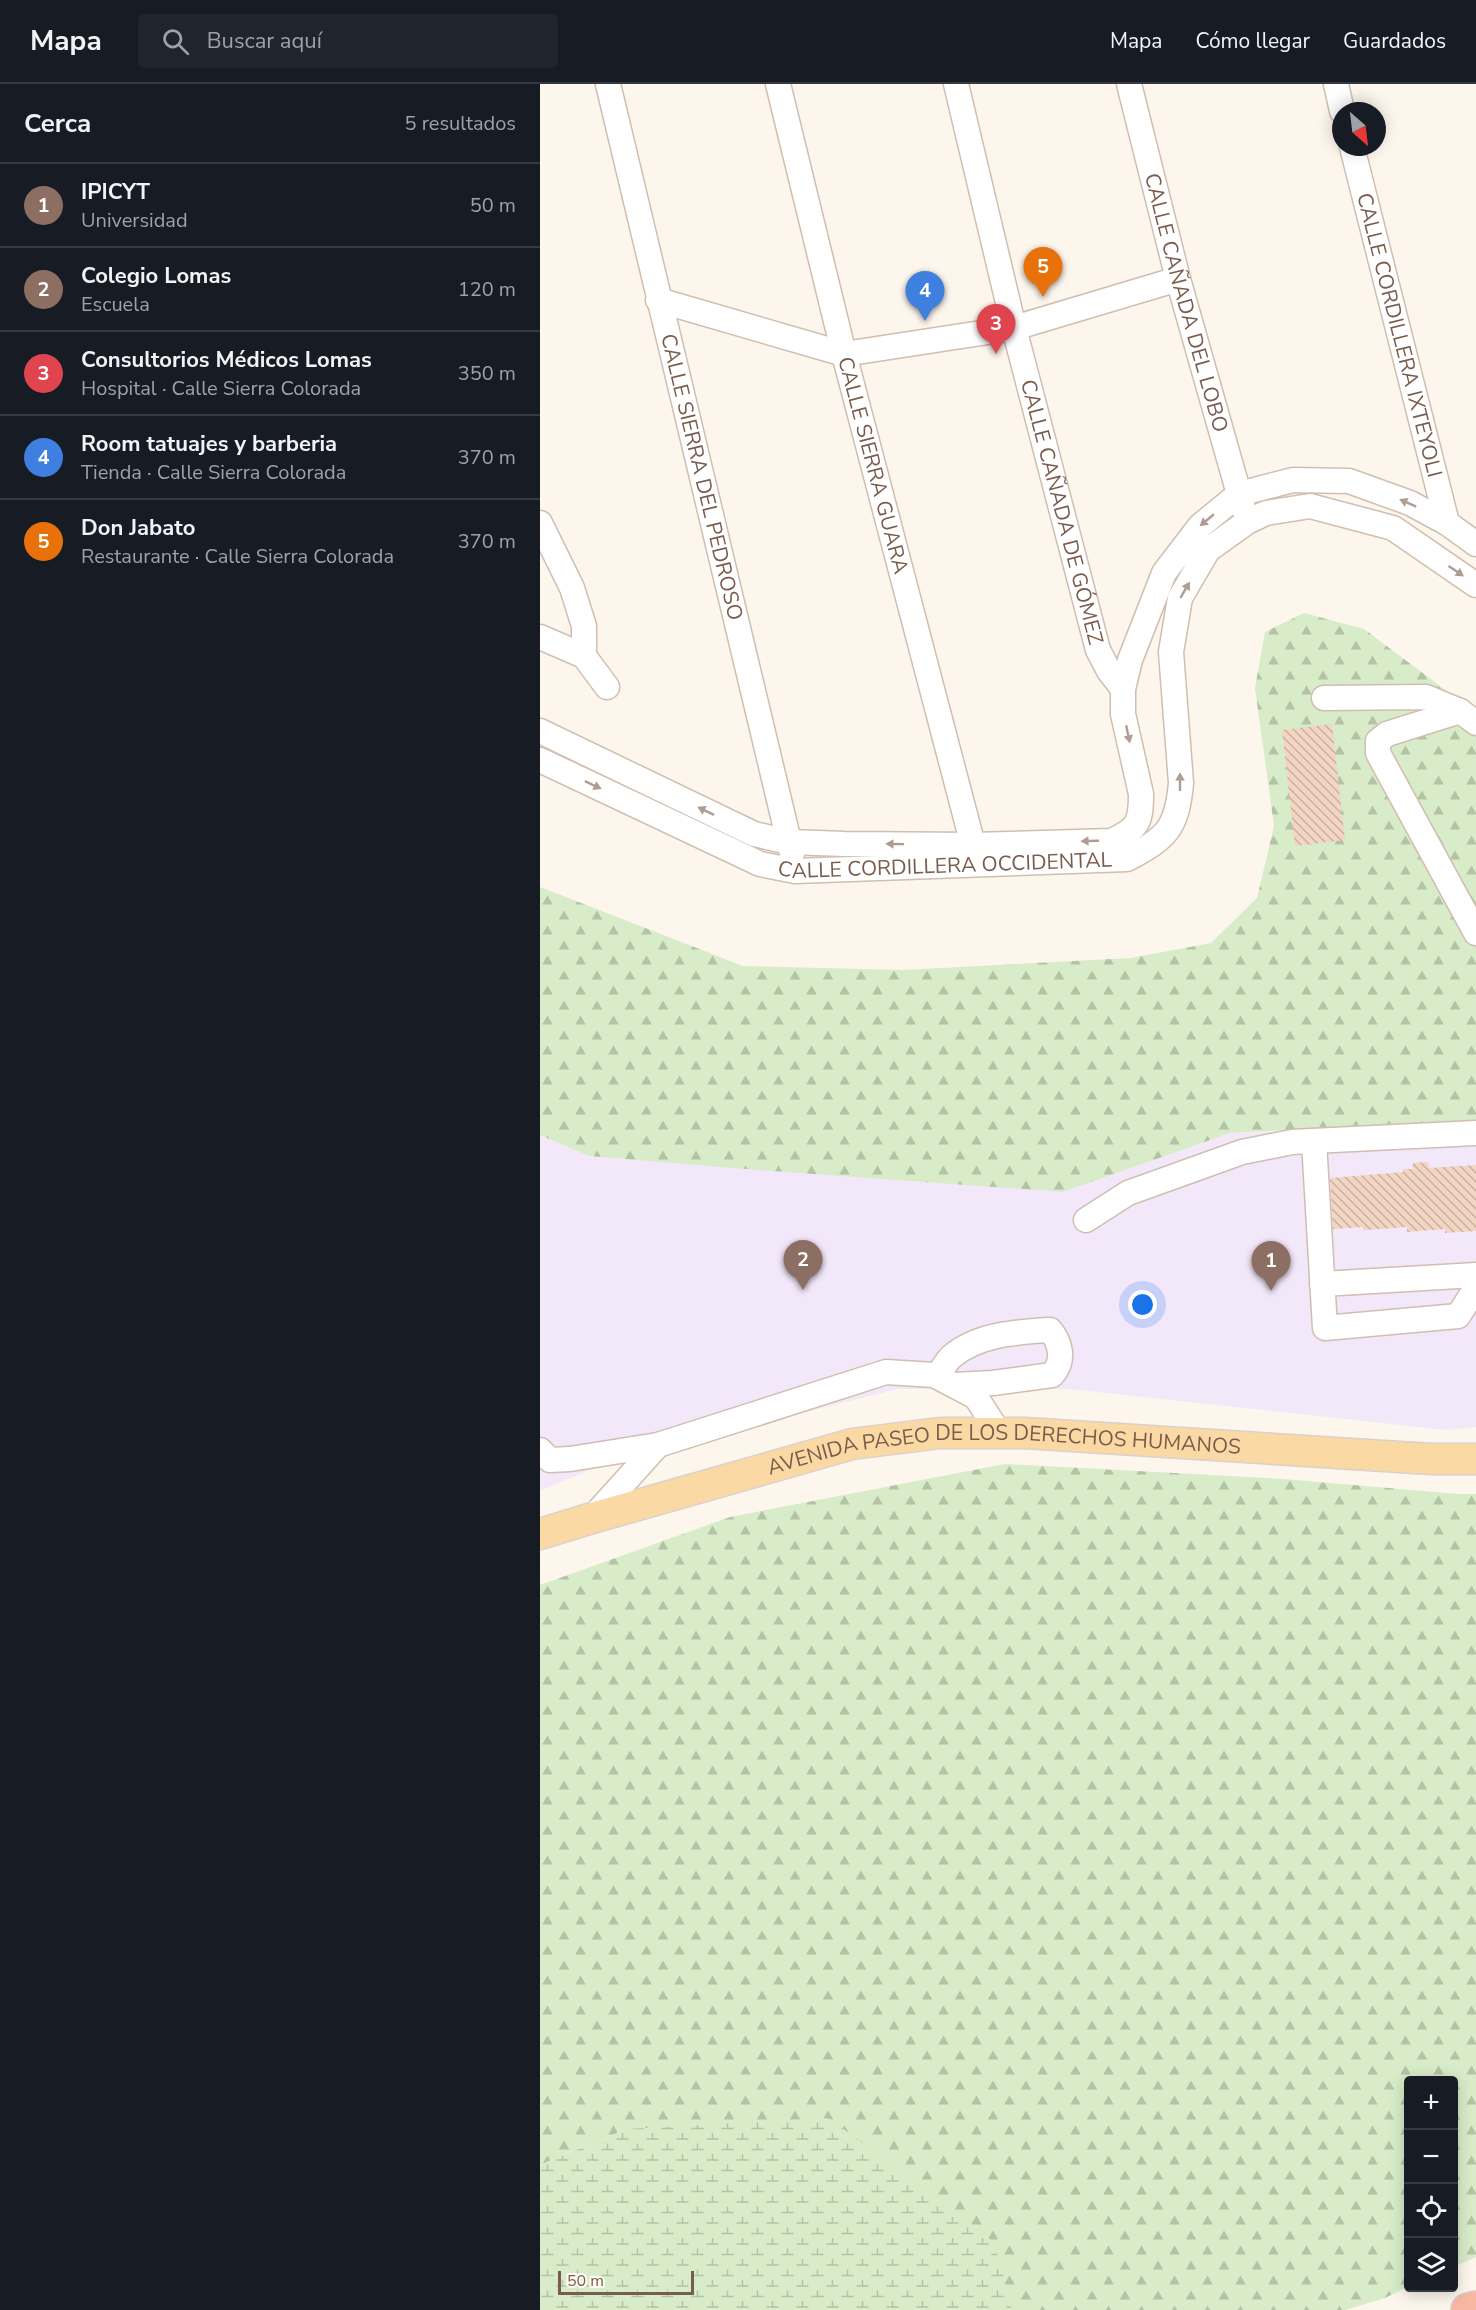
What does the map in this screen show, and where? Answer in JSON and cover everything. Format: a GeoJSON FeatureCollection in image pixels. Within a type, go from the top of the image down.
{"type":"FeatureCollection","features":[{"type":"Feature","properties":{"kind":"highway"},"geometry":{"type":"LineString","coordinates":[[1468,2310],[1476,2308]]}},
{"type":"Feature","properties":{"kind":"main road","name":"AVENIDA PASEO DE LOS DERECHOS HUMANOS"},"geometry":{"type":"LineString","coordinates":[[540,1534],[852,1444],[940,1433],[1025,1432],[1431,1459],[1476,1459]]}},
{"type":"Feature","properties":{"kind":"street","name":"CALLE SIERRA DEL PEDROSO"},"geometry":{"type":"LineString","coordinates":[[608,84],[795,871]]}},
{"type":"Feature","properties":{"kind":"street","name":"CALLE SIERRA GUARA"},"geometry":{"type":"LineString","coordinates":[[778,84],[844,354],[973,845]]}},
{"type":"Feature","properties":{"kind":"street","name":"CALLE CAÑADA DE GÓMEZ"},"geometry":{"type":"LineString","coordinates":[[956,84],[1014,328],[1098,650],[1109,671],[1123,689]]}},
{"type":"Feature","properties":{"kind":"street","name":"CALLE CAÑADA DEL LOBO"},"geometry":{"type":"LineString","coordinates":[[1129,84],[1178,279],[1247,522]]}},
{"type":"Feature","properties":{"kind":"street"},"geometry":{"type":"LineString","coordinates":[[1336,84],[1340,102]]}},
{"type":"Feature","properties":{"kind":"street","name":"CALLE CORDILLERA IXTEYOLI"},"geometry":{"type":"LineString","coordinates":[[1354,156],[1447,524]]}},
{"type":"Feature","properties":{"kind":"street"},"geometry":{"type":"LineString","coordinates":[[658,300],[844,354],[1014,328],[1178,279]]}},
{"type":"Feature","properties":{"kind":"street","name":"CALLE CORDILLERA OCCIDENTAL"},"geometry":{"type":"LineString","coordinates":[[540,731],[754,834],[789,842],[973,845],[1112,840],[1131,831],[1140,818],[1141,794],[1123,714],[1123,689],[1130,660],[1164,573],[1200,526],[1239,494],[1293,480],[1349,481],[1410,503],[1476,544]]}},
{"type":"Feature","properties":{"kind":"street","name":"CALLE CORDILLERA OCCIDENTAL"},"geometry":{"type":"LineString","coordinates":[[540,760],[760,864],[795,871],[1127,859],[1163,837],[1173,822],[1179,805],[1180,783],[1171,652],[1180,598],[1208,550],[1247,522],[1266,513],[1310,506],[1393,528],[1476,585]]}},
{"type":"Feature","properties":{"kind":"street"},"geometry":{"type":"LineString","coordinates":[[540,523],[572,588],[584,626],[584,656]]}},
{"type":"Feature","properties":{"kind":"street"},"geometry":{"type":"LineString","coordinates":[[540,637],[584,656],[606,687]]}},
{"type":"Feature","properties":{"kind":"street"},"geometry":{"type":"LineString","coordinates":[[1324,698],[1426,697],[1468,717]]}},
{"type":"Feature","properties":{"kind":"street"},"geometry":{"type":"LineString","coordinates":[[1468,717],[1387,734],[1378,741],[1378,753],[1476,933]]}},
{"type":"Feature","properties":{"kind":"street"},"geometry":{"type":"LineString","coordinates":[[1086,1221],[1128,1193],[1242,1152],[1292,1142],[1476,1133]]}},
{"type":"Feature","properties":{"kind":"street"},"geometry":{"type":"LineString","coordinates":[[1314,1141],[1325,1328],[1458,1316],[1476,1288]]}},
{"type":"Feature","properties":{"kind":"street"},"geometry":{"type":"LineString","coordinates":[[1322,1284],[1476,1275]]}},
{"type":"Feature","properties":{"kind":"street"},"geometry":{"type":"LineString","coordinates":[[540,1450],[550,1460],[658,1445],[886,1372],[945,1381],[976,1397],[999,1433]]}},
{"type":"Feature","properties":{"kind":"street"},"geometry":{"type":"LineString","coordinates":[[592,1518],[658,1445]]}},
{"type":"Feature","properties":{"kind":"shaded area"},"geometry":{"type":"Polygon","coordinates":[[[1476,1125],[1476,1427],[1446,1430],[1069,1389],[898,1389],[613,1460],[540,1491],[540,1135],[589,1156],[1063,1192],[1230,1133],[1476,1125]]]}},
{"type":"Feature","properties":{"kind":"green space"},"geometry":{"type":"Polygon","coordinates":[[[1304,613],[1364,629],[1476,713],[1476,1121],[1230,1133],[1063,1192],[589,1156],[540,1135],[540,887],[743,966],[904,970],[1131,958],[1211,943],[1257,898],[1274,826],[1255,688],[1265,632],[1304,613]]]}},
{"type":"Feature","properties":{"kind":"green space"},"geometry":{"type":"Polygon","coordinates":[[[1005,1464],[1284,1479],[1476,1494],[1476,2257],[1458,2265],[1458,2076],[1404,2076],[1404,2289],[1385,2298],[1345,2310],[1012,2310],[1006,2290],[627,2129],[540,2165],[540,1585],[730,1517],[1005,1464]]]}},
{"type":"Feature","properties":{"kind":"green space"},"geometry":{"type":"Polygon","coordinates":[[[829,2118],[994,2242],[1012,2310],[540,2310],[540,2165],[627,2129],[829,2118]]]}},
{"type":"Feature","properties":{"kind":"building"},"geometry":{"type":"Polygon","coordinates":[[[1332,724],[1345,840],[1295,846],[1282,730],[1332,724]]]}},
{"type":"Feature","properties":{"kind":"building"},"geometry":{"type":"Polygon","coordinates":[[[1428,1162],[1429,1168],[1476,1165],[1476,1231],[1445,1233],[1445,1229],[1407,1232],[1407,1227],[1367,1230],[1363,1230],[1363,1227],[1333,1229],[1330,1178],[1403,1172],[1403,1169],[1413,1169],[1413,1163],[1428,1162]]]}},
{"type":"Feature","properties":{"kind":"place","name":"Don Jabato"},"geometry":{"type":"Point","coordinates":[1043,297]}},
{"type":"Feature","properties":{"kind":"place","name":"Room tatuajes y barberia"},"geometry":{"type":"Point","coordinates":[925,321]}},
{"type":"Feature","properties":{"kind":"place","name":"Consultorios Médicos Lomas"},"geometry":{"type":"Point","coordinates":[996,354]}},
{"type":"Feature","properties":{"kind":"place","name":"Colegio Lomas"},"geometry":{"type":"Point","coordinates":[803,1290]}},
{"type":"Feature","properties":{"kind":"place","name":"IPICYT"},"geometry":{"type":"Point","coordinates":[1271,1291]}}]}
